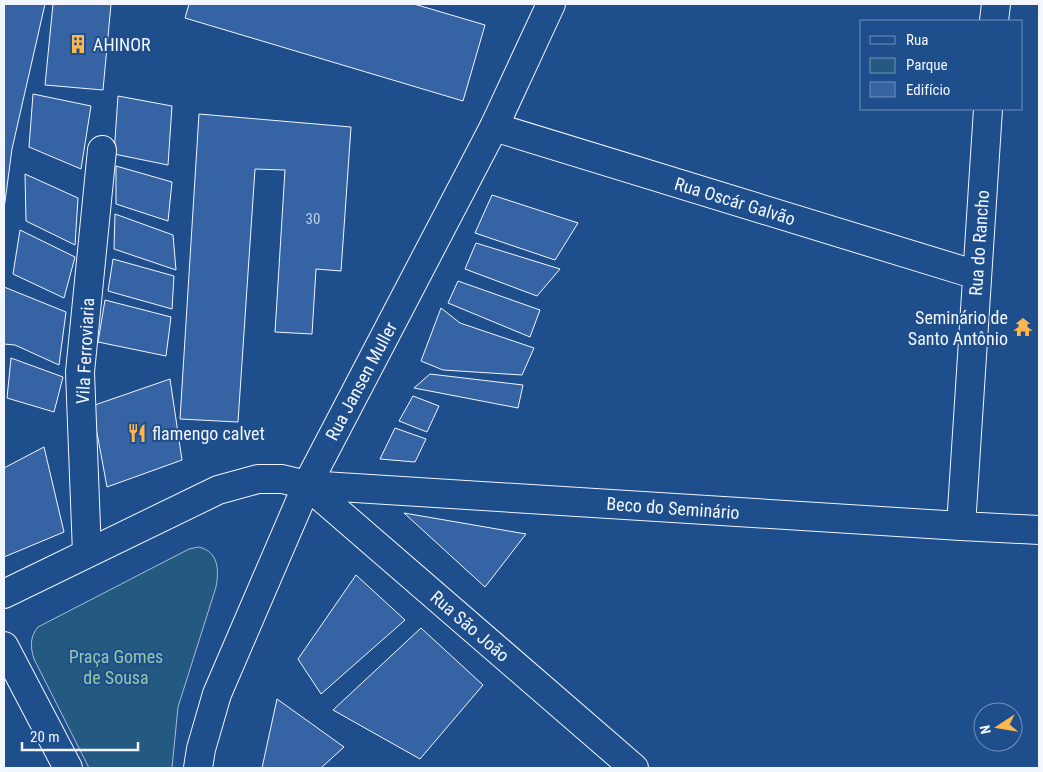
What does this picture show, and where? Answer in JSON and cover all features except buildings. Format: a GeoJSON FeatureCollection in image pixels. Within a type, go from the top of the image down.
{"type":"FeatureCollection","features":[{"type":"Feature","properties":{"kind":"street","name":"Rua Jansen Muller"},"geometry":{"type":"LineString","coordinates":[[198,768],[201,749],[217,694],[307,485],[494,127],[551,4]]}},
{"type":"Feature","properties":{"kind":"street"},"geometry":{"type":"LineString","coordinates":[[994,20],[996,4]]}},
{"type":"Feature","properties":{"kind":"street","name":"Rua do Rancho"},"geometry":{"type":"LineString","coordinates":[[960,526],[988,110]]}},
{"type":"Feature","properties":{"kind":"street","name":"Rua Oscár Galvão"},"geometry":{"type":"LineString","coordinates":[[494,127],[977,275]]}},
{"type":"Feature","properties":{"kind":"street","name":"Vila Ferroviaria"},"geometry":{"type":"LineString","coordinates":[[87,553],[80,372],[102,150]]}},
{"type":"Feature","properties":{"kind":"street"},"geometry":{"type":"LineString","coordinates":[[4,594],[218,490],[258,479],[282,479],[307,485]]}},
{"type":"Feature","properties":{"kind":"street","name":"Beco do Seminário"},"geometry":{"type":"LineString","coordinates":[[307,485],[1039,530]]}},
{"type":"Feature","properties":{"kind":"street","name":"Rua São João"},"geometry":{"type":"LineString","coordinates":[[307,485],[634,768]]}},
{"type":"Feature","properties":{"kind":"street"},"geometry":{"type":"LineString","coordinates":[[4,646],[68,768]]}},
{"type":"Feature","properties":{"kind":"green space","name":"Praça Gomes de Sousa"},"geometry":{"type":"Polygon","coordinates":[[[199,547],[206,549],[214,557],[217,568],[217,581],[178,707],[172,768],[89,768],[34,659],[31,646],[33,634],[38,627],[189,549],[199,547]]]}},
{"type":"Feature","properties":{"kind":"place","name":"AHINOR"},"geometry":{"type":"Point","coordinates":[78,44]}},
{"type":"Feature","properties":{"kind":"place","name":"Seminário de Santo Antônio"},"geometry":{"type":"Point","coordinates":[1023,327]}},
{"type":"Feature","properties":{"kind":"place","name":"flamengo calvet"},"geometry":{"type":"Point","coordinates":[137,433]}}]}
